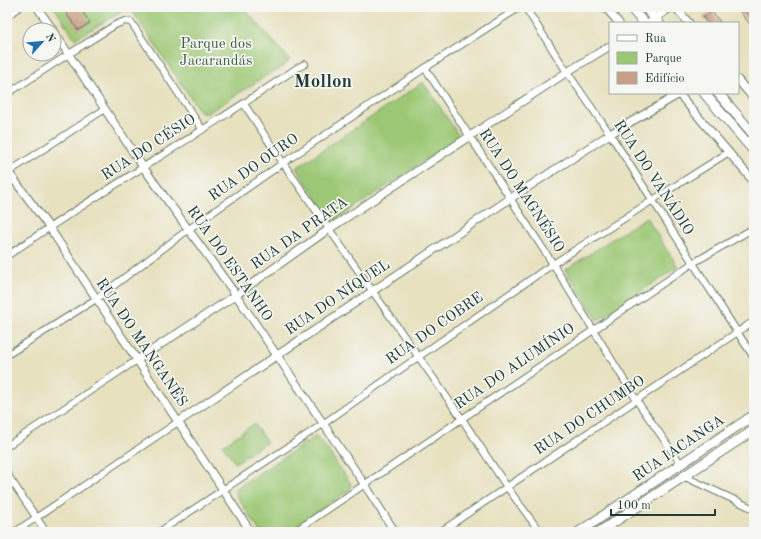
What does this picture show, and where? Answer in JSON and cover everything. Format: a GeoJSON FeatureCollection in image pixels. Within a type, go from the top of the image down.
{"type":"FeatureCollection","features":[{"type":"Feature","properties":{"kind":"main road"},"geometry":{"type":"LineString","coordinates":[[630,7],[643,22]]}},
{"type":"Feature","properties":{"kind":"main road"},"geometry":{"type":"LineString","coordinates":[[645,7],[654,22]]}},
{"type":"Feature","properties":{"kind":"main road"},"geometry":{"type":"LineString","coordinates":[[705,94],[754,151]]}},
{"type":"Feature","properties":{"kind":"main road"},"geometry":{"type":"LineString","coordinates":[[719,94],[754,135]]}},
{"type":"Feature","properties":{"kind":"main road","name":"RUA IACANGA"},"geometry":{"type":"LineString","coordinates":[[579,532],[754,415]]}},
{"type":"Feature","properties":{"kind":"main road","name":"RUA IACANGA"},"geometry":{"type":"LineString","coordinates":[[599,532],[754,430]]}},
{"type":"Feature","properties":{"kind":"main road"},"geometry":{"type":"LineString","coordinates":[[681,464],[685,475]]}},
{"type":"Feature","properties":{"kind":"main road"},"geometry":{"type":"LineString","coordinates":[[664,475],[670,485]]}},
{"type":"Feature","properties":{"kind":"street"},"geometry":{"type":"LineString","coordinates":[[7,16],[20,7]]}},
{"type":"Feature","properties":{"kind":"street","name":"RUA DO ESTANHO"},"geometry":{"type":"LineString","coordinates":[[37,7],[47,22]]}},
{"type":"Feature","properties":{"kind":"street","name":"RUA DO OURO"},"geometry":{"type":"LineString","coordinates":[[7,355],[96,298],[189,229],[283,163],[425,68],[520,7]]}},
{"type":"Feature","properties":{"kind":"street","name":"RUA DO VANÁDIO"},"geometry":{"type":"LineString","coordinates":[[525,7],[567,72],[610,134],[754,358]]}},
{"type":"Feature","properties":{"kind":"street"},"geometry":{"type":"LineString","coordinates":[[605,7],[618,22]]}},
{"type":"Feature","properties":{"kind":"street"},"geometry":{"type":"LineString","coordinates":[[654,22],[671,7]]}},
{"type":"Feature","properties":{"kind":"street"},"geometry":{"type":"LineString","coordinates":[[679,8],[688,22]]}},
{"type":"Feature","properties":{"kind":"street"},"geometry":{"type":"LineString","coordinates":[[7,94],[115,25],[125,21],[131,22],[202,129]]}},
{"type":"Feature","properties":{"kind":"street","name":"RUA DO ESTANHO"},"geometry":{"type":"LineString","coordinates":[[62,44],[144,167],[277,355],[395,532]]}},
{"type":"Feature","properties":{"kind":"street","name":"RUA DA PRATA"},"geometry":{"type":"LineString","coordinates":[[7,446],[236,295],[329,228],[567,72],[609,47]]}},
{"type":"Feature","properties":{"kind":"street","name":"RUA DO CÉSIO"},"geometry":{"type":"LineString","coordinates":[[7,256],[48,227],[305,64]]}},
{"type":"Feature","properties":{"kind":"street","name":"RUA DO MAGNÉSIO"},"geometry":{"type":"LineString","coordinates":[[425,68],[511,198],[594,329],[637,401],[681,464]]}},
{"type":"Feature","properties":{"kind":"street"},"geometry":{"type":"LineString","coordinates":[[739,81],[754,98]]}},
{"type":"Feature","properties":{"kind":"street","name":"RUA DO NÍQUEL"},"geometry":{"type":"LineString","coordinates":[[15,532],[511,198],[610,134],[678,94]]}},
{"type":"Feature","properties":{"kind":"street"},"geometry":{"type":"LineString","coordinates":[[681,94],[754,182]]}},
{"type":"Feature","properties":{"kind":"street"},"geometry":{"type":"LineString","coordinates":[[244,104],[283,163],[462,419],[507,487],[540,532]]}},
{"type":"Feature","properties":{"kind":"street"},"geometry":{"type":"LineString","coordinates":[[8,172],[105,109]]}},
{"type":"Feature","properties":{"kind":"street","name":"RUA DO COBRE"},"geometry":{"type":"LineString","coordinates":[[159,532],[323,424],[553,264],[729,152]]}},
{"type":"Feature","properties":{"kind":"street","name":"RUA DO MANGANÊS"},"geometry":{"type":"LineString","coordinates":[[8,172],[48,227],[96,298],[251,532]]}},
{"type":"Feature","properties":{"kind":"street","name":"RUA DO ALUMÍNIO"},"geometry":{"type":"LineString","coordinates":[[294,532],[693,263],[754,228]]}},
{"type":"Feature","properties":{"kind":"street","name":"RUA DO CHUMBO"},"geometry":{"type":"LineString","coordinates":[[440,532],[754,321]]}},
{"type":"Feature","properties":{"kind":"street"},"geometry":{"type":"LineString","coordinates":[[7,474],[46,532]]}},
{"type":"Feature","properties":{"kind":"street"},"geometry":{"type":"LineString","coordinates":[[685,475],[754,509]]}},
{"type":"Feature","properties":{"kind":"green space","name":"Parque dos Jacarandás"},"geometry":{"type":"Polygon","coordinates":[[[54,7],[243,7],[289,59],[289,61],[276,72],[275,70],[208,113],[201,113],[132,11],[123,11],[75,39],[54,7]]]}},
{"type":"Feature","properties":{"kind":"green space"},"geometry":{"type":"Polygon","coordinates":[[[423,82],[460,137],[333,222],[296,168],[423,82]]]}},
{"type":"Feature","properties":{"kind":"green space"},"geometry":{"type":"Polygon","coordinates":[[[646,217],[678,267],[598,320],[565,270],[646,217]]]}},
{"type":"Feature","properties":{"kind":"green space"},"geometry":{"type":"Polygon","coordinates":[[[254,424],[267,442],[235,463],[223,445],[254,424]]]}},
{"type":"Feature","properties":{"kind":"green space"},"geometry":{"type":"Polygon","coordinates":[[[315,437],[318,437],[321,440],[351,484],[351,489],[287,532],[260,532],[235,493],[236,488],[315,437]]]}},
{"type":"Feature","properties":{"kind":"building"},"geometry":{"type":"Polygon","coordinates":[[[76,7],[79,7],[90,23],[78,30],[66,13],[76,7]]]}},
{"type":"Feature","properties":{"kind":"building"},"geometry":{"type":"Polygon","coordinates":[[[736,7],[749,7],[754,13],[754,29],[736,7]]]}},
{"type":"Feature","properties":{"kind":"building"},"geometry":{"type":"Polygon","coordinates":[[[711,11],[720,22],[707,22],[703,18],[711,11]]]}},
{"type":"Feature","properties":{"kind":"district","name":"Mollon"},"geometry":{"type":"Point","coordinates":[323,82]}}]}
